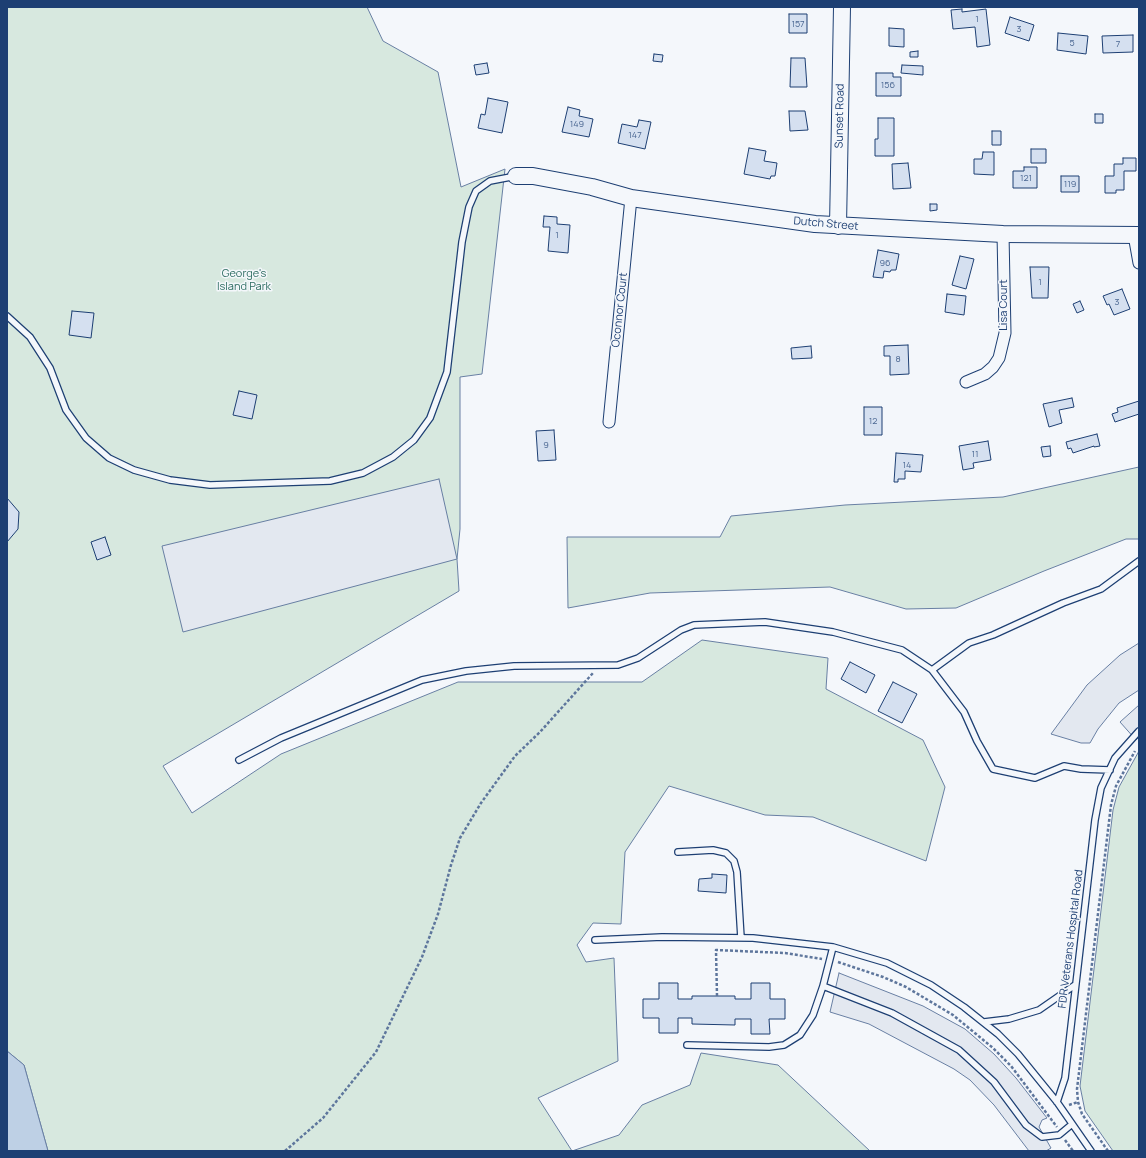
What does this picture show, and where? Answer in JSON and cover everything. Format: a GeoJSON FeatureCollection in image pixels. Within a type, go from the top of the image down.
{"type":"FeatureCollection","features":[{"type":"Feature","properties":{"kind":"street","name":"Sunset Road"},"geometry":{"type":"LineString","coordinates":[[838,226],[842,7]]}},
{"type":"Feature","properties":{"kind":"street","name":"Dutch Street"},"geometry":{"type":"LineString","coordinates":[[516,176],[532,176],[592,187],[631,198],[815,224],[1003,234],[1136,235]]}},
{"type":"Feature","properties":{"kind":"street","name":"Oconnor Court"},"geometry":{"type":"LineString","coordinates":[[609,422],[631,198]]}},
{"type":"Feature","properties":{"kind":"street","name":"Lisa Court"},"geometry":{"type":"LineString","coordinates":[[966,382],[985,374],[993,368],[999,358],[1006,333],[1003,234]]}},
{"type":"Feature","properties":{"kind":"street"},"geometry":{"type":"LineString","coordinates":[[1136,235],[1139,263]]}},
{"type":"Feature","properties":{"kind":"lane"},"geometry":{"type":"LineString","coordinates":[[7,316],[30,337],[46,362],[66,410],[86,438],[109,458],[134,470],[170,480],[210,485],[330,482],[356,474],[393,457],[414,440],[430,418],[447,372],[462,242],[469,207],[476,191],[490,181],[516,176]]}},
{"type":"Feature","properties":{"kind":"lane"},"geometry":{"type":"LineString","coordinates":[[932,670],[969,643],[993,635],[1063,603],[1101,588],[1139,561]]}},
{"type":"Feature","properties":{"kind":"lane"},"geometry":{"type":"LineString","coordinates":[[239,760],[281,738],[422,680],[466,671],[514,666],[599,666],[618,664],[638,658],[681,630],[694,625],[765,622],[833,632],[902,650],[932,670],[964,712],[977,741],[993,769],[1035,778],[1064,766],[1081,769],[1110,770]]}},
{"type":"Feature","properties":{"kind":"lane","name":"FDR Veterans Hospital Road"},"geometry":{"type":"LineString","coordinates":[[1057,1102],[1065,1078],[1095,820],[1101,788],[1115,758],[1139,731]]}},
{"type":"Feature","properties":{"kind":"lane"},"geometry":{"type":"LineString","coordinates":[[678,852],[713,850],[726,853],[734,861],[737,872],[741,938]]}},
{"type":"Feature","properties":{"kind":"lane"},"geometry":{"type":"LineString","coordinates":[[594,940],[662,937],[741,938],[832,947],[887,963],[931,985],[984,1022],[1018,1054],[1057,1102],[1071,1125],[1091,1151]]}},
{"type":"Feature","properties":{"kind":"lane"},"geometry":{"type":"LineString","coordinates":[[687,1045],[769,1047],[784,1045],[800,1035],[813,1015],[823,986],[832,947]]}},
{"type":"Feature","properties":{"kind":"lane"},"geometry":{"type":"LineString","coordinates":[[984,1022],[1009,1019],[1039,1010],[1075,985]]}},
{"type":"Feature","properties":{"kind":"lane"},"geometry":{"type":"LineString","coordinates":[[823,986],[892,1013],[959,1050],[994,1082],[1026,1125],[1042,1137],[1058,1135],[1071,1125]]}},
{"type":"Feature","properties":{"kind":"path"},"geometry":{"type":"LineString","coordinates":[[285,1151],[323,1118],[376,1052],[422,957],[438,914],[460,838],[481,803],[514,756],[540,732],[599,666]]}},
{"type":"Feature","properties":{"kind":"path"},"geometry":{"type":"LineString","coordinates":[[1108,1151],[1082,1114],[1078,1102],[1077,1089],[1111,805],[1116,786],[1123,770],[1139,746]]}},
{"type":"Feature","properties":{"kind":"path"},"geometry":{"type":"LineString","coordinates":[[717,996],[716,950],[785,953],[822,959]]}},
{"type":"Feature","properties":{"kind":"path"},"geometry":{"type":"LineString","coordinates":[[837,961],[883,977],[906,987],[953,1015],[993,1048],[1011,1066],[1057,1127]]}},
{"type":"Feature","properties":{"kind":"path"},"geometry":{"type":"LineString","coordinates":[[1073,1104],[1078,1102]]}},
{"type":"Feature","properties":{"kind":"path"},"geometry":{"type":"LineString","coordinates":[[1049,1116],[1055,1112]]}},
{"type":"Feature","properties":{"kind":"path"},"geometry":{"type":"LineString","coordinates":[[1064,1140],[1073,1151]]}},
{"type":"Feature","properties":{"kind":"green space","name":"George's Island Park"},"geometry":{"type":"Polygon","coordinates":[[[7,7],[367,7],[383,41],[438,72],[461,187],[505,169],[482,374],[460,377],[460,529],[457,559],[459,591],[163,766],[192,813],[281,754],[458,682],[642,682],[702,640],[828,658],[826,689],[923,740],[945,787],[926,861],[813,817],[765,815],[669,786],[625,852],[621,924],[593,923],[577,945],[586,962],[614,958],[618,1061],[538,1098],[572,1151],[48,1151],[24,1065],[7,1051],[7,7]]]}},
{"type":"Feature","properties":{"kind":"green space"},"geometry":{"type":"Polygon","coordinates":[[[1139,467],[1139,539],[1126,539],[956,608],[906,609],[830,587],[650,593],[568,608],[567,537],[720,537],[731,516],[845,505],[1003,497],[1139,467]]]}},
{"type":"Feature","properties":{"kind":"green space"},"geometry":{"type":"Polygon","coordinates":[[[1139,751],[1139,1151],[1113,1151],[1085,1111],[1080,1086],[1113,810],[1119,787],[1139,751]]]}},
{"type":"Feature","properties":{"kind":"green space"},"geometry":{"type":"Polygon","coordinates":[[[701,1053],[778,1065],[870,1151],[572,1151],[619,1135],[642,1105],[690,1085],[701,1053]]]}},
{"type":"Feature","properties":{"kind":"shaded area"},"geometry":{"type":"Polygon","coordinates":[[[439,479],[457,559],[183,632],[162,546],[439,479]]]}},
{"type":"Feature","properties":{"kind":"shaded area"},"geometry":{"type":"Polygon","coordinates":[[[1139,643],[1139,690],[1119,703],[1098,729],[1090,743],[1081,743],[1051,734],[1087,685],[1120,655],[1139,643]]]}},
{"type":"Feature","properties":{"kind":"shaded area"},"geometry":{"type":"Polygon","coordinates":[[[1139,705],[1139,737],[1136,740],[1120,722],[1139,705]]]}},
{"type":"Feature","properties":{"kind":"shaded area"},"geometry":{"type":"Polygon","coordinates":[[[839,973],[923,1006],[965,1029],[994,1054],[1016,1078],[1047,1118],[1042,1120],[1039,1127],[1051,1148],[1046,1151],[1029,1151],[994,1105],[970,1080],[954,1069],[869,1024],[830,1012],[839,973]]]}},
{"type":"Feature","properties":{"kind":"water"},"geometry":{"type":"Polygon","coordinates":[[[7,1051],[24,1065],[48,1151],[7,1151],[7,1051]]]}},
{"type":"Feature","properties":{"kind":"building"},"geometry":{"type":"Polygon","coordinates":[[[962,9],[962,12],[986,9],[990,45],[977,47],[975,27],[953,29],[951,10],[962,9]]]}},
{"type":"Feature","properties":{"kind":"building"},"geometry":{"type":"Polygon","coordinates":[[[789,14],[807,14],[807,33],[789,33],[789,14]]]}},
{"type":"Feature","properties":{"kind":"building"},"geometry":{"type":"Polygon","coordinates":[[[1010,17],[1034,25],[1029,41],[1005,33],[1010,17]]]}},
{"type":"Feature","properties":{"kind":"building"},"geometry":{"type":"Polygon","coordinates":[[[889,28],[904,29],[904,47],[889,46],[889,28]]]}},
{"type":"Feature","properties":{"kind":"building"},"geometry":{"type":"Polygon","coordinates":[[[1058,33],[1088,36],[1086,54],[1057,50],[1058,33]]]}},
{"type":"Feature","properties":{"kind":"building"},"geometry":{"type":"Polygon","coordinates":[[[1133,35],[1133,52],[1103,53],[1102,36],[1133,35]]]}},
{"type":"Feature","properties":{"kind":"building"},"geometry":{"type":"Polygon","coordinates":[[[918,51],[918,57],[910,57],[910,52],[918,51]]]}},
{"type":"Feature","properties":{"kind":"building"},"geometry":{"type":"Polygon","coordinates":[[[654,54],[663,55],[662,62],[653,61],[654,54]]]}},
{"type":"Feature","properties":{"kind":"building"},"geometry":{"type":"Polygon","coordinates":[[[791,58],[805,58],[807,87],[790,87],[791,58]]]}},
{"type":"Feature","properties":{"kind":"building"},"geometry":{"type":"Polygon","coordinates":[[[487,63],[489,73],[476,75],[474,65],[487,63]]]}},
{"type":"Feature","properties":{"kind":"building"},"geometry":{"type":"Polygon","coordinates":[[[902,65],[923,66],[923,75],[901,73],[902,65]]]}},
{"type":"Feature","properties":{"kind":"building"},"geometry":{"type":"Polygon","coordinates":[[[876,73],[893,73],[893,77],[901,77],[901,96],[876,96],[876,73]]]}},
{"type":"Feature","properties":{"kind":"building"},"geometry":{"type":"Polygon","coordinates":[[[488,98],[508,102],[502,133],[478,128],[481,114],[485,115],[488,98]]]}},
{"type":"Feature","properties":{"kind":"building"},"geometry":{"type":"Polygon","coordinates":[[[568,107],[580,110],[579,116],[593,119],[589,137],[562,132],[568,107]]]}},
{"type":"Feature","properties":{"kind":"building"},"geometry":{"type":"Polygon","coordinates":[[[789,111],[805,111],[808,130],[790,131],[789,111]]]}},
{"type":"Feature","properties":{"kind":"building"},"geometry":{"type":"Polygon","coordinates":[[[1095,114],[1103,114],[1103,123],[1095,123],[1095,114]]]}},
{"type":"Feature","properties":{"kind":"building"},"geometry":{"type":"Polygon","coordinates":[[[878,118],[894,118],[894,156],[875,156],[875,139],[878,139],[878,118]]]}},
{"type":"Feature","properties":{"kind":"building"},"geometry":{"type":"Polygon","coordinates":[[[639,120],[651,122],[645,149],[618,143],[622,124],[637,127],[639,120]]]}},
{"type":"Feature","properties":{"kind":"building"},"geometry":{"type":"Polygon","coordinates":[[[992,131],[1001,131],[1001,145],[992,145],[992,131]]]}},
{"type":"Feature","properties":{"kind":"building"},"geometry":{"type":"Polygon","coordinates":[[[749,148],[766,151],[764,161],[777,163],[775,176],[771,176],[770,179],[744,174],[749,148]]]}},
{"type":"Feature","properties":{"kind":"building"},"geometry":{"type":"Polygon","coordinates":[[[1031,149],[1046,149],[1046,163],[1031,163],[1031,149]]]}},
{"type":"Feature","properties":{"kind":"building"},"geometry":{"type":"Polygon","coordinates":[[[983,152],[994,152],[994,175],[974,174],[974,159],[982,159],[983,152]]]}},
{"type":"Feature","properties":{"kind":"building"},"geometry":{"type":"Polygon","coordinates":[[[1123,158],[1136,158],[1136,171],[1124,171],[1124,190],[1116,190],[1116,193],[1105,193],[1105,176],[1114,176],[1114,164],[1123,164],[1123,158]]]}},
{"type":"Feature","properties":{"kind":"building"},"geometry":{"type":"Polygon","coordinates":[[[908,163],[911,188],[893,189],[892,164],[908,163]]]}},
{"type":"Feature","properties":{"kind":"building"},"geometry":{"type":"Polygon","coordinates":[[[1024,167],[1037,167],[1037,188],[1013,188],[1013,171],[1024,171],[1024,167]]]}},
{"type":"Feature","properties":{"kind":"building"},"geometry":{"type":"Polygon","coordinates":[[[1061,176],[1079,176],[1079,192],[1061,192],[1061,176]]]}},
{"type":"Feature","properties":{"kind":"building"},"geometry":{"type":"Polygon","coordinates":[[[930,204],[937,204],[937,210],[930,211],[930,204]]]}},
{"type":"Feature","properties":{"kind":"building"},"geometry":{"type":"Polygon","coordinates":[[[544,216],[557,217],[557,224],[570,225],[568,253],[548,251],[550,227],[543,227],[544,216]]]}},
{"type":"Feature","properties":{"kind":"building"},"geometry":{"type":"Polygon","coordinates":[[[878,250],[899,254],[896,270],[891,270],[890,272],[884,271],[883,278],[873,277],[878,250]]]}},
{"type":"Feature","properties":{"kind":"building"},"geometry":{"type":"Polygon","coordinates":[[[960,256],[974,259],[966,289],[952,285],[960,256]]]}},
{"type":"Feature","properties":{"kind":"building"},"geometry":{"type":"Polygon","coordinates":[[[1030,267],[1049,267],[1048,298],[1032,298],[1030,267]]]}},
{"type":"Feature","properties":{"kind":"building"},"geometry":{"type":"Polygon","coordinates":[[[1122,289],[1130,309],[1114,315],[1103,296],[1122,289]]]}},
{"type":"Feature","properties":{"kind":"building"},"geometry":{"type":"Polygon","coordinates":[[[947,294],[966,296],[964,315],[945,312],[947,294]]]}},
{"type":"Feature","properties":{"kind":"building"},"geometry":{"type":"Polygon","coordinates":[[[1080,301],[1084,310],[1077,313],[1073,304],[1080,301]]]}},
{"type":"Feature","properties":{"kind":"building"},"geometry":{"type":"Polygon","coordinates":[[[72,311],[94,313],[91,338],[69,335],[72,311]]]}},
{"type":"Feature","properties":{"kind":"building"},"geometry":{"type":"Polygon","coordinates":[[[908,345],[909,374],[890,375],[890,356],[884,356],[884,346],[908,345]]]}},
{"type":"Feature","properties":{"kind":"building"},"geometry":{"type":"Polygon","coordinates":[[[811,346],[812,358],[792,359],[791,348],[811,346]]]}},
{"type":"Feature","properties":{"kind":"building"},"geometry":{"type":"Polygon","coordinates":[[[239,391],[257,395],[252,419],[233,415],[239,391]]]}},
{"type":"Feature","properties":{"kind":"building"},"geometry":{"type":"Polygon","coordinates":[[[1072,398],[1074,407],[1059,410],[1062,423],[1049,427],[1043,404],[1072,398]]]}},
{"type":"Feature","properties":{"kind":"building"},"geometry":{"type":"Polygon","coordinates":[[[1139,401],[1139,414],[1115,422],[1112,414],[1118,412],[1117,408],[1139,401]]]}},
{"type":"Feature","properties":{"kind":"building"},"geometry":{"type":"Polygon","coordinates":[[[864,407],[882,407],[882,435],[864,435],[864,407]]]}},
{"type":"Feature","properties":{"kind":"building"},"geometry":{"type":"Polygon","coordinates":[[[554,430],[556,460],[538,461],[536,431],[554,430]]]}},
{"type":"Feature","properties":{"kind":"building"},"geometry":{"type":"Polygon","coordinates":[[[1097,434],[1100,446],[1094,446],[1073,453],[1071,448],[1068,449],[1066,442],[1097,434]]]}},
{"type":"Feature","properties":{"kind":"building"},"geometry":{"type":"Polygon","coordinates":[[[988,441],[991,460],[973,463],[974,468],[963,470],[959,446],[988,441]]]}},
{"type":"Feature","properties":{"kind":"building"},"geometry":{"type":"Polygon","coordinates":[[[1050,446],[1051,456],[1043,457],[1041,447],[1050,446]]]}},
{"type":"Feature","properties":{"kind":"building"},"geometry":{"type":"Polygon","coordinates":[[[896,453],[923,455],[921,472],[905,471],[905,479],[898,479],[898,482],[894,482],[896,453]]]}},
{"type":"Feature","properties":{"kind":"building"},"geometry":{"type":"Polygon","coordinates":[[[7,498],[19,512],[18,529],[7,542],[7,498]]]}},
{"type":"Feature","properties":{"kind":"building"},"geometry":{"type":"Polygon","coordinates":[[[105,537],[111,555],[97,560],[91,542],[105,537]]]}},
{"type":"Feature","properties":{"kind":"building"},"geometry":{"type":"Polygon","coordinates":[[[850,662],[875,675],[866,693],[841,679],[850,662]]]}},
{"type":"Feature","properties":{"kind":"building"},"geometry":{"type":"Polygon","coordinates":[[[893,682],[917,694],[902,723],[878,711],[893,682]]]}},
{"type":"Feature","properties":{"kind":"building"},"geometry":{"type":"Polygon","coordinates":[[[712,874],[727,875],[726,893],[698,891],[699,879],[712,878],[712,874]]]}},
{"type":"Feature","properties":{"kind":"building"},"geometry":{"type":"Polygon","coordinates":[[[659,983],[678,983],[678,999],[692,999],[692,996],[735,996],[735,999],[751,999],[751,983],[770,983],[770,999],[785,999],[785,1019],[769,1019],[770,1034],[751,1034],[751,1019],[735,1019],[735,1025],[692,1024],[692,1018],[678,1018],[678,1033],[659,1033],[659,1018],[643,1018],[643,999],[659,999],[659,983]]]}}]}
